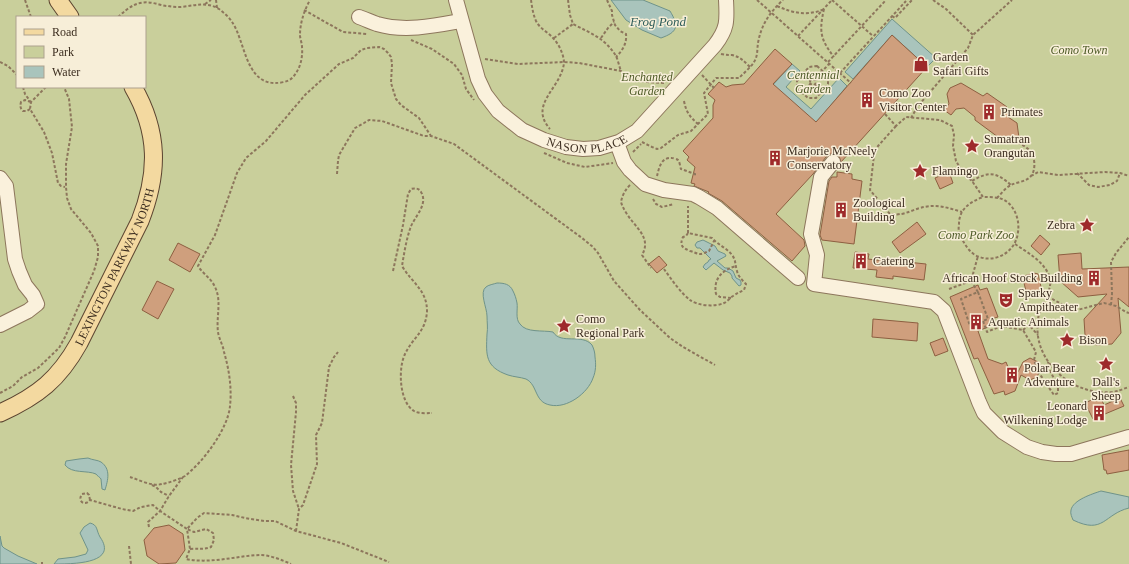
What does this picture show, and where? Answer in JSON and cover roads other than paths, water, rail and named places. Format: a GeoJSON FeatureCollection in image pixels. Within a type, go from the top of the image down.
{"type":"FeatureCollection","features":[{"type":"Feature","properties":{"kind":"main road"},"geometry":{"type":"LineString","coordinates":[[58,0],[69,16]]}},
{"type":"Feature","properties":{"kind":"main road","name":"LEXINGTON PARKWAY NORTH"},"geometry":{"type":"LineString","coordinates":[[0,413],[23,403],[46,386],[70,359],[80,343],[140,221],[147,203],[151,186],[154,167],[154,150],[146,115],[134,88]]}},
{"type":"Feature","properties":{"kind":"lane","name":"NASON PLACE"},"geometry":{"type":"LineString","coordinates":[[456,0],[478,79],[485,94],[498,111],[522,130],[544,140],[566,147],[583,149],[599,148],[617,143],[637,131],[721,37],[726,27],[726,0]]}},
{"type":"Feature","properties":{"kind":"lane"},"geometry":{"type":"LineString","coordinates":[[359,17],[376,24],[408,28],[461,21]]}},
{"type":"Feature","properties":{"kind":"lane"},"geometry":{"type":"LineString","coordinates":[[617,143],[624,162],[645,184],[664,190],[693,194],[717,208],[798,278]]}},
{"type":"Feature","properties":{"kind":"lane"},"geometry":{"type":"LineString","coordinates":[[833,162],[821,178],[811,234],[816,255],[814,284],[934,302],[944,311],[978,402],[984,413],[1003,432],[1027,447],[1049,453],[1070,454],[1129,437]]}},
{"type":"Feature","properties":{"kind":"lane"},"geometry":{"type":"LineString","coordinates":[[0,178],[6,186],[14,259],[25,285],[37,304],[28,311],[0,325]]}},
{"type":"Feature","properties":{"kind":"water","name":"Frog Pond"},"geometry":{"type":"Polygon","coordinates":[[[611,0],[643,0],[670,11],[676,25],[674,31],[661,38],[642,30],[626,20],[611,0]]]}},
{"type":"Feature","properties":{"kind":"water"},"geometry":{"type":"Polygon","coordinates":[[[892,19],[936,58],[927,67],[892,35],[853,79],[845,72],[892,19]]]}},
{"type":"Feature","properties":{"kind":"water"},"geometry":{"type":"Polygon","coordinates":[[[792,64],[800,71],[786,87],[811,109],[839,78],[847,86],[809,131],[760,99],[792,64]]]}},
{"type":"Feature","properties":{"kind":"water"},"geometry":{"type":"Polygon","coordinates":[[[703,240],[715,246],[718,251],[725,254],[726,256],[717,261],[725,268],[733,271],[736,278],[740,280],[741,285],[739,286],[732,278],[730,273],[714,263],[706,270],[703,267],[711,259],[695,245],[697,242],[703,240]]]}},
{"type":"Feature","properties":{"kind":"water"},"geometry":{"type":"Polygon","coordinates":[[[497,283],[506,284],[512,289],[517,303],[518,322],[526,329],[553,332],[561,338],[583,340],[592,345],[595,352],[596,362],[594,375],[587,389],[576,399],[557,406],[545,403],[541,401],[533,385],[526,379],[510,376],[500,372],[491,364],[487,354],[487,313],[483,293],[487,286],[497,283]]]}},
{"type":"Feature","properties":{"kind":"water"},"geometry":{"type":"Polygon","coordinates":[[[88,458],[101,462],[106,468],[108,479],[105,490],[102,489],[101,479],[96,474],[72,470],[65,465],[66,461],[88,458]]]}},
{"type":"Feature","properties":{"kind":"water"},"geometry":{"type":"Polygon","coordinates":[[[1101,491],[1129,497],[1129,508],[1098,524],[1083,524],[1073,520],[1071,515],[1072,506],[1079,500],[1101,491]]]}},
{"type":"Feature","properties":{"kind":"water"},"geometry":{"type":"Polygon","coordinates":[[[90,523],[94,525],[99,534],[104,546],[103,553],[91,561],[71,564],[54,564],[58,559],[86,554],[88,550],[80,533],[84,527],[90,523]]]}},
{"type":"Feature","properties":{"kind":"water"},"geometry":{"type":"Polygon","coordinates":[[[0,536],[2,546],[4,548],[37,564],[0,564],[0,536]]]}},
{"type":"Feature","properties":{"kind":"place","name":"Garden Safari Gifts"},"geometry":{"type":"Point","coordinates":[921,64]}},
{"type":"Feature","properties":{"kind":"place","name":"Como Zoo Visitor Center"},"geometry":{"type":"Point","coordinates":[867,100]}},
{"type":"Feature","properties":{"kind":"place","name":"Primates"},"geometry":{"type":"Point","coordinates":[989,112]}},
{"type":"Feature","properties":{"kind":"place","name":"Sumatran Orangutan"},"geometry":{"type":"Point","coordinates":[972,146]}},
{"type":"Feature","properties":{"kind":"place","name":"Marjorie McNeely Conservatory"},"geometry":{"type":"Point","coordinates":[775,158]}},
{"type":"Feature","properties":{"kind":"place","name":"Flamingo"},"geometry":{"type":"Point","coordinates":[920,171]}},
{"type":"Feature","properties":{"kind":"place","name":"Zoological Building"},"geometry":{"type":"Point","coordinates":[841,210]}},
{"type":"Feature","properties":{"kind":"place","name":"Zebra"},"geometry":{"type":"Point","coordinates":[1087,225]}},
{"type":"Feature","properties":{"kind":"place","name":"Catering"},"geometry":{"type":"Point","coordinates":[861,261]}},
{"type":"Feature","properties":{"kind":"place","name":"African Hoof Stock Building"},"geometry":{"type":"Point","coordinates":[1094,278]}},
{"type":"Feature","properties":{"kind":"place","name":"Sparky Ampitheater"},"geometry":{"type":"Point","coordinates":[1006,300]}},
{"type":"Feature","properties":{"kind":"place","name":"Aquatic Animals"},"geometry":{"type":"Point","coordinates":[976,322]}},
{"type":"Feature","properties":{"kind":"place","name":"Como Regional Park"},"geometry":{"type":"Point","coordinates":[564,326]}},
{"type":"Feature","properties":{"kind":"place","name":"Bison"},"geometry":{"type":"Point","coordinates":[1067,340]}},
{"type":"Feature","properties":{"kind":"place","name":"Dall's Sheep"},"geometry":{"type":"Point","coordinates":[1106,364]}},
{"type":"Feature","properties":{"kind":"place","name":"Polar Bear Adventure"},"geometry":{"type":"Point","coordinates":[1012,375]}},
{"type":"Feature","properties":{"kind":"place","name":"Leonard Wilkening Lodge"},"geometry":{"type":"Point","coordinates":[1099,413]}},
{"type":"Feature","properties":{"kind":"park label","name":"Como Town"},"geometry":{"type":"Point","coordinates":[1079,50]}},
{"type":"Feature","properties":{"kind":"park label","name":"Centennial Garden"},"geometry":{"type":"Point","coordinates":[813,82]}},
{"type":"Feature","properties":{"kind":"park label","name":"Enchanted Garden"},"geometry":{"type":"Point","coordinates":[647,84]}},
{"type":"Feature","properties":{"kind":"park label","name":"Como Park Zoo"},"geometry":{"type":"Point","coordinates":[976,235]}}]}
